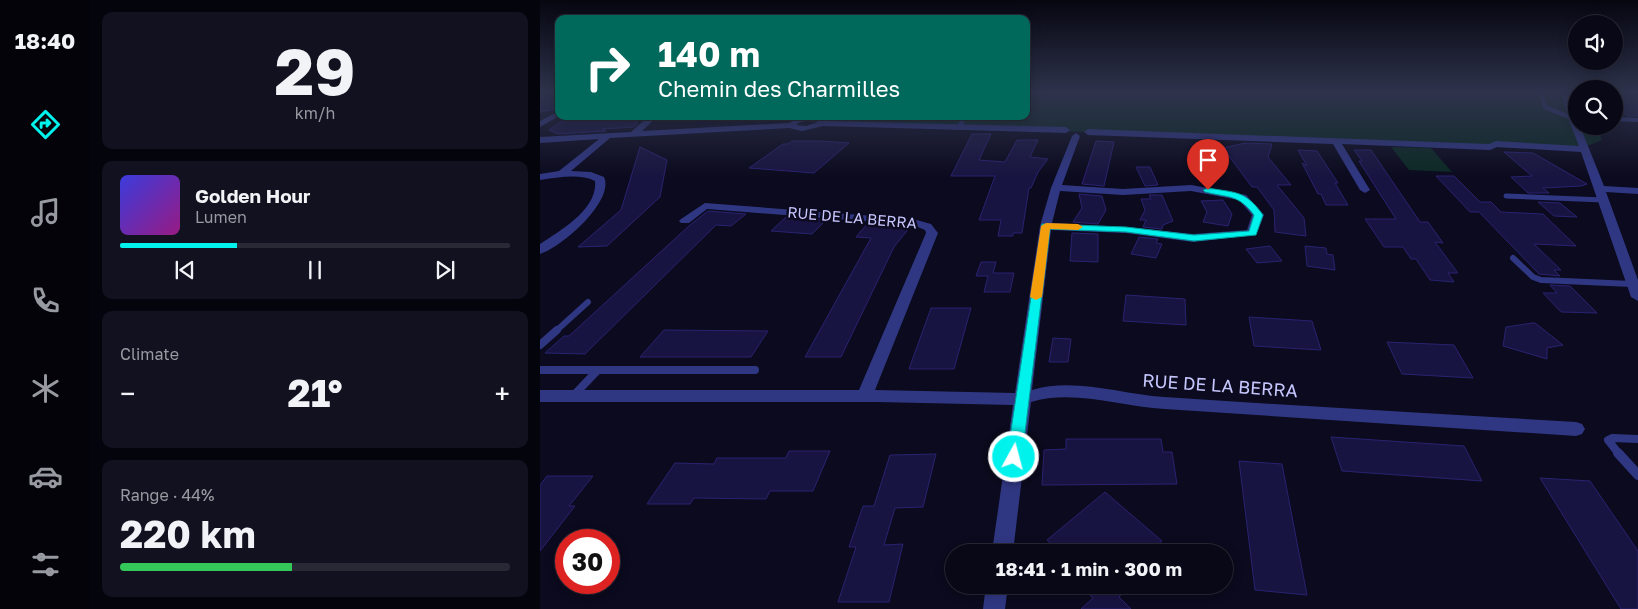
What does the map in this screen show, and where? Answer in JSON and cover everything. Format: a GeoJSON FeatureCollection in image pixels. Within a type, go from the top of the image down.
{"type":"FeatureCollection","features":[{"type":"Feature","properties":{"kind":"street"},"geometry":{"type":"LineString","coordinates":[[634,134],[649,120]]}},
{"type":"Feature","properties":{"kind":"street"},"geometry":{"type":"LineString","coordinates":[[743,128],[749,120]]}},
{"type":"Feature","properties":{"kind":"street"},"geometry":{"type":"LineString","coordinates":[[540,140],[791,125],[794,128],[802,129],[814,127],[818,120]]}},
{"type":"Feature","properties":{"kind":"street"},"geometry":{"type":"LineString","coordinates":[[856,120],[958,127],[1457,146],[1490,147],[1496,144],[1554,146],[1586,150]]}},
{"type":"Feature","properties":{"kind":"street"},"geometry":{"type":"LineString","coordinates":[[1003,544],[1046,226],[1056,188],[1077,132]]}},
{"type":"Feature","properties":{"kind":"street"},"geometry":{"type":"LineString","coordinates":[[1580,135],[1632,284],[1638,296]]}},
{"type":"Feature","properties":{"kind":"street"},"geometry":{"type":"LineString","coordinates":[[562,174],[608,136]]}},
{"type":"Feature","properties":{"kind":"street"},"geometry":{"type":"LineString","coordinates":[[1335,140],[1365,190]]}},
{"type":"Feature","properties":{"kind":"street"},"geometry":{"type":"LineString","coordinates":[[540,177],[562,174],[592,175],[600,179],[602,185],[599,196],[589,210],[577,222],[540,250]]}},
{"type":"Feature","properties":{"kind":"street"},"geometry":{"type":"LineString","coordinates":[[1046,226],[1126,230],[1194,238],[1252,233],[1258,215],[1242,197],[1191,188],[1123,192],[1056,188]]}},
{"type":"Feature","properties":{"kind":"street"},"geometry":{"type":"LineString","coordinates":[[1601,194],[1638,191]]}},
{"type":"Feature","properties":{"kind":"street","name":"RUE DE LA BERRA"},"geometry":{"type":"LineString","coordinates":[[685,221],[705,206],[913,222],[926,226],[931,230],[932,233],[864,396]]}},
{"type":"Feature","properties":{"kind":"street","name":"RUE DE LA BERRA"},"geometry":{"type":"LineString","coordinates":[[540,396],[864,396],[1022,399],[1038,392],[1065,391],[1155,403],[1576,429]]}},
{"type":"Feature","properties":{"kind":"street"},"geometry":{"type":"LineString","coordinates":[[994,609],[996,594]]}},
{"type":"Feature","properties":{"kind":"lane"},"geometry":{"type":"LineString","coordinates":[[958,127],[962,120]]}},
{"type":"Feature","properties":{"kind":"lane"},"geometry":{"type":"LineString","coordinates":[[1506,196],[1601,194]]}},
{"type":"Feature","properties":{"kind":"lane"},"geometry":{"type":"LineString","coordinates":[[1513,258],[1533,277],[1541,280],[1632,284]]}},
{"type":"Feature","properties":{"kind":"lane"},"geometry":{"type":"LineString","coordinates":[[540,345],[588,302]]}},
{"type":"Feature","properties":{"kind":"lane"},"geometry":{"type":"LineString","coordinates":[[540,370],[755,370]]}},
{"type":"Feature","properties":{"kind":"lane"},"geometry":{"type":"LineString","coordinates":[[573,396],[597,371]]}},
{"type":"Feature","properties":{"kind":"lane"},"geometry":{"type":"LineString","coordinates":[[1638,439],[1612,438],[1608,440],[1610,445],[1638,475]]}},
{"type":"Feature","properties":{"kind":"green space"},"geometry":{"type":"Polygon","coordinates":[[[810,120],[1568,120],[1568,135],[1600,135],[1602,140],[1577,150],[809,122],[810,120]]]}},
{"type":"Feature","properties":{"kind":"green space"},"geometry":{"type":"Polygon","coordinates":[[[1391,147],[1431,148],[1452,172],[1409,170],[1391,147]]]}},
{"type":"Feature","properties":{"kind":"building"},"geometry":{"type":"Polygon","coordinates":[[[563,120],[637,120],[637,124],[634,127],[602,129],[606,131],[558,134],[549,130],[563,120]]]}},
{"type":"Feature","properties":{"kind":"building"},"geometry":{"type":"Polygon","coordinates":[[[972,134],[991,134],[979,160],[1005,162],[1017,140],[1038,140],[1030,157],[1048,159],[1038,172],[1031,188],[1029,188],[1022,233],[1013,233],[1013,236],[998,236],[1001,220],[979,220],[995,176],[951,176],[972,134]]]}},
{"type":"Feature","properties":{"kind":"building"},"geometry":{"type":"Polygon","coordinates":[[[792,141],[849,143],[814,173],[749,168],[783,144],[788,144],[792,141]]]}},
{"type":"Feature","properties":{"kind":"building"},"geometry":{"type":"Polygon","coordinates":[[[1096,141],[1114,142],[1104,186],[1082,184],[1096,141]]]}},
{"type":"Feature","properties":{"kind":"building"},"geometry":{"type":"Polygon","coordinates":[[[1245,143],[1272,144],[1268,157],[1291,185],[1277,185],[1304,218],[1306,236],[1275,232],[1274,210],[1257,187],[1252,187],[1223,148],[1245,143]]]}},
{"type":"Feature","properties":{"kind":"building"},"geometry":{"type":"Polygon","coordinates":[[[640,147],[667,160],[660,197],[607,246],[578,247],[621,210],[640,147]]]}},
{"type":"Feature","properties":{"kind":"building"},"geometry":{"type":"Polygon","coordinates":[[[1298,150],[1317,151],[1338,183],[1335,183],[1348,205],[1326,205],[1302,163],[1307,166],[1298,150]]]}},
{"type":"Feature","properties":{"kind":"building"},"geometry":{"type":"Polygon","coordinates":[[[1354,150],[1371,150],[1420,222],[1428,222],[1443,243],[1435,242],[1458,273],[1448,273],[1454,282],[1430,280],[1416,259],[1411,259],[1403,247],[1384,247],[1365,219],[1396,219],[1354,150]]]}},
{"type":"Feature","properties":{"kind":"building"},"geometry":{"type":"Polygon","coordinates":[[[1504,152],[1533,153],[1587,184],[1543,188],[1549,193],[1528,193],[1511,177],[1532,176],[1504,152]]]}},
{"type":"Feature","properties":{"kind":"building"},"geometry":{"type":"Polygon","coordinates":[[[1136,167],[1150,167],[1158,185],[1145,186],[1136,167]]]}},
{"type":"Feature","properties":{"kind":"building"},"geometry":{"type":"Polygon","coordinates":[[[1436,176],[1454,176],[1480,202],[1491,202],[1501,212],[1543,214],[1576,246],[1534,244],[1561,270],[1554,270],[1560,276],[1539,274],[1479,212],[1470,212],[1436,176]]]}},
{"type":"Feature","properties":{"kind":"building"},"geometry":{"type":"Polygon","coordinates":[[[1079,194],[1102,196],[1106,210],[1098,224],[1073,222],[1082,208],[1079,194]]]}},
{"type":"Feature","properties":{"kind":"building"},"geometry":{"type":"Polygon","coordinates":[[[1149,195],[1162,195],[1173,221],[1163,225],[1162,229],[1143,227],[1146,220],[1140,220],[1145,210],[1141,199],[1151,199],[1149,195]]]}},
{"type":"Feature","properties":{"kind":"building"},"geometry":{"type":"Polygon","coordinates":[[[1223,200],[1232,214],[1228,226],[1203,222],[1207,212],[1201,201],[1223,200]]]}},
{"type":"Feature","properties":{"kind":"building"},"geometry":{"type":"Polygon","coordinates":[[[1538,202],[1560,203],[1577,217],[1554,216],[1538,202]]]}},
{"type":"Feature","properties":{"kind":"building"},"geometry":{"type":"Polygon","coordinates":[[[708,211],[746,214],[731,226],[716,225],[585,354],[545,353],[564,336],[569,336],[690,225],[708,211]]]}},
{"type":"Feature","properties":{"kind":"building"},"geometry":{"type":"Polygon","coordinates":[[[786,217],[826,220],[812,234],[771,231],[786,217]]]}},
{"type":"Feature","properties":{"kind":"building"},"geometry":{"type":"Polygon","coordinates":[[[868,223],[910,227],[894,247],[841,357],[805,357],[871,238],[856,237],[868,223]]]}},
{"type":"Feature","properties":{"kind":"building"},"geometry":{"type":"Polygon","coordinates":[[[1072,233],[1098,234],[1098,262],[1070,261],[1072,233]]]}},
{"type":"Feature","properties":{"kind":"building"},"geometry":{"type":"Polygon","coordinates":[[[1139,237],[1158,239],[1156,243],[1162,244],[1156,258],[1131,254],[1139,237]]]}},
{"type":"Feature","properties":{"kind":"building"},"geometry":{"type":"Polygon","coordinates":[[[1270,246],[1282,261],[1257,263],[1246,249],[1270,246]]]}},
{"type":"Feature","properties":{"kind":"building"},"geometry":{"type":"Polygon","coordinates":[[[1305,246],[1326,248],[1327,254],[1333,255],[1335,270],[1307,266],[1305,246]]]}},
{"type":"Feature","properties":{"kind":"building"},"geometry":{"type":"Polygon","coordinates":[[[981,262],[996,262],[993,273],[1014,273],[1010,292],[984,292],[988,276],[976,276],[981,262]]]}},
{"type":"Feature","properties":{"kind":"building"},"geometry":{"type":"Polygon","coordinates":[[[1550,285],[1570,286],[1597,313],[1561,312],[1543,293],[1557,293],[1550,285]]]}},
{"type":"Feature","properties":{"kind":"building"},"geometry":{"type":"Polygon","coordinates":[[[1126,295],[1185,299],[1186,325],[1123,321],[1126,295]]]}},
{"type":"Feature","properties":{"kind":"building"},"geometry":{"type":"Polygon","coordinates":[[[931,308],[971,308],[954,369],[909,369],[931,308]]]}},
{"type":"Feature","properties":{"kind":"building"},"geometry":{"type":"Polygon","coordinates":[[[1249,317],[1312,321],[1321,350],[1254,346],[1249,317]]]}},
{"type":"Feature","properties":{"kind":"building"},"geometry":{"type":"Polygon","coordinates":[[[1535,323],[1563,345],[1547,348],[1547,359],[1503,346],[1506,327],[1535,323]]]}},
{"type":"Feature","properties":{"kind":"building"},"geometry":{"type":"Polygon","coordinates":[[[664,330],[768,331],[751,357],[640,357],[664,330]]]}},
{"type":"Feature","properties":{"kind":"building"},"geometry":{"type":"Polygon","coordinates":[[[1053,338],[1071,339],[1068,362],[1049,362],[1053,338]]]}},
{"type":"Feature","properties":{"kind":"building"},"geometry":{"type":"Polygon","coordinates":[[[1387,342],[1454,345],[1473,378],[1402,374],[1387,342]]]}},
{"type":"Feature","properties":{"kind":"building"},"geometry":{"type":"Polygon","coordinates":[[[1331,437],[1464,446],[1482,481],[1342,471],[1331,437]]]}},
{"type":"Feature","properties":{"kind":"building"},"geometry":{"type":"Polygon","coordinates":[[[1066,439],[1161,439],[1163,452],[1172,452],[1177,484],[1042,485],[1044,450],[1066,449],[1066,439]]]}},
{"type":"Feature","properties":{"kind":"building"},"geometry":{"type":"Polygon","coordinates":[[[789,451],[830,451],[813,491],[770,491],[766,499],[694,498],[690,504],[647,504],[675,463],[714,464],[717,458],[786,458],[789,451]]]}},
{"type":"Feature","properties":{"kind":"building"},"geometry":{"type":"Polygon","coordinates":[[[936,454],[923,507],[895,508],[884,545],[903,544],[889,602],[838,602],[856,547],[849,547],[863,506],[874,506],[890,455],[936,454]]]}},
{"type":"Feature","properties":{"kind":"building"},"geometry":{"type":"Polygon","coordinates":[[[1239,461],[1282,464],[1307,595],[1255,590],[1239,461]]]}},
{"type":"Feature","properties":{"kind":"building"},"geometry":{"type":"Polygon","coordinates":[[[547,476],[593,476],[569,506],[575,506],[557,529],[555,529],[555,532],[540,551],[540,485],[547,476]]]}},
{"type":"Feature","properties":{"kind":"building"},"geometry":{"type":"Polygon","coordinates":[[[1540,478],[1590,481],[1638,551],[1638,609],[1621,609],[1540,478]]]}},
{"type":"Feature","properties":{"kind":"building"},"geometry":{"type":"Polygon","coordinates":[[[1105,492],[1162,541],[1159,544],[1051,544],[1047,540],[1105,492]]]}},
{"type":"Feature","properties":{"kind":"building"},"geometry":{"type":"Polygon","coordinates":[[[1089,594],[1122,594],[1119,597],[1131,609],[1081,609],[1093,598],[1089,594]]]}},
{"type":"Feature","properties":{"kind":"slow traffic"},"geometry":{"type":"LineString","coordinates":[[1036,297],[1046,226],[1078,227]]}},
{"type":"Feature","properties":{"kind":"route"},"geometry":{"type":"LineString","coordinates":[[1014,457],[1046,226],[1126,230],[1194,238],[1252,233],[1258,215],[1242,197],[1208,190]]}}]}
